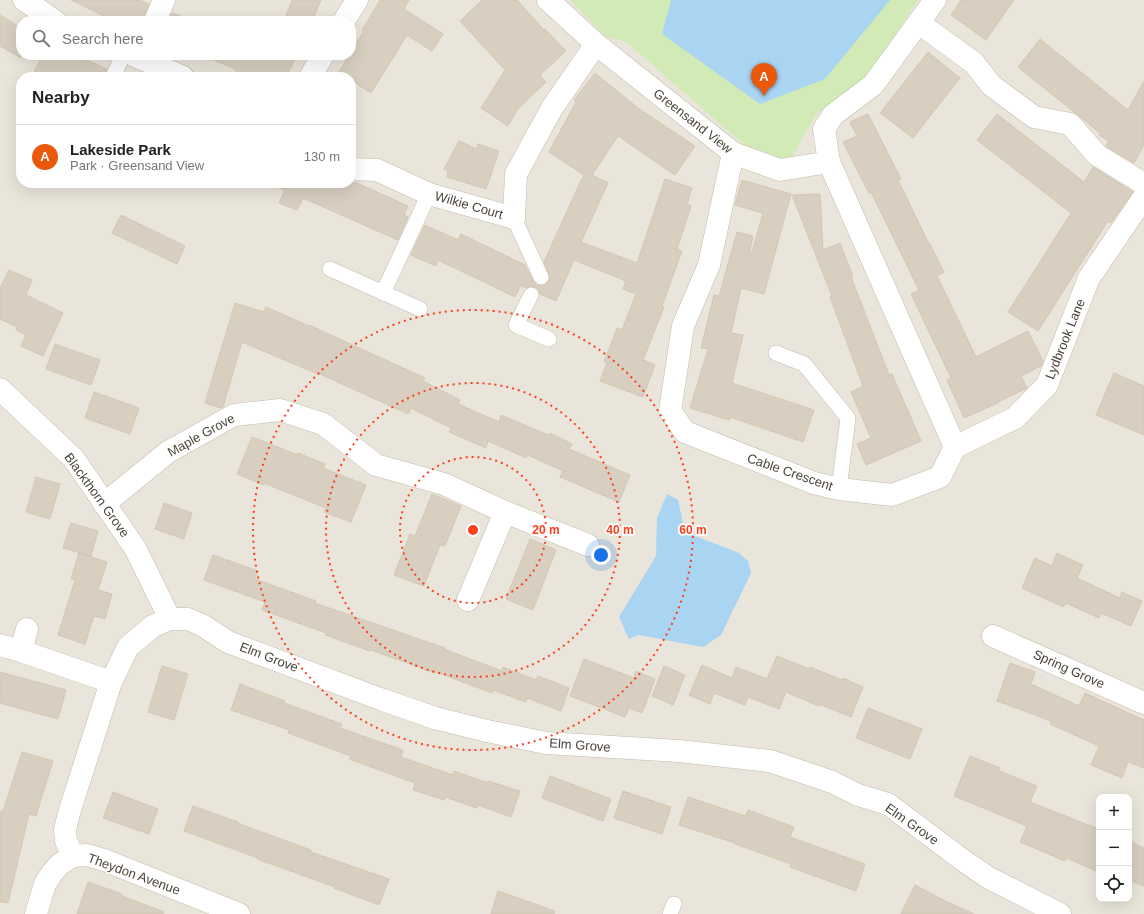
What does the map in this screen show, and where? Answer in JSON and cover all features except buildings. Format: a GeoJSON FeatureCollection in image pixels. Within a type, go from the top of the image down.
{"type":"FeatureCollection","features":[{"type":"Feature","properties":{"kind":"street"},"geometry":{"type":"LineString","coordinates":[[24,0],[48,16]]}},
{"type":"Feature","properties":{"kind":"street"},"geometry":{"type":"LineString","coordinates":[[157,16],[164,0]]}},
{"type":"Feature","properties":{"kind":"street"},"geometry":{"type":"LineString","coordinates":[[347,16],[357,0]]}},
{"type":"Feature","properties":{"kind":"street","name":"Greensand View"},"geometry":{"type":"LineString","coordinates":[[548,0],[596,44],[733,153],[780,170],[829,162]]}},
{"type":"Feature","properties":{"kind":"street"},"geometry":{"type":"LineString","coordinates":[[935,0],[873,85],[833,115],[824,129],[829,162],[954,447]]}},
{"type":"Feature","properties":{"kind":"street"},"geometry":{"type":"LineString","coordinates":[[919,23],[974,63],[991,85],[1034,117],[1070,124],[1097,155],[1144,184]]}},
{"type":"Feature","properties":{"kind":"street","name":"Wilkie Court"},"geometry":{"type":"LineString","coordinates":[[356,169],[377,170],[429,194],[514,218],[516,174],[552,108],[596,44]]}},
{"type":"Feature","properties":{"kind":"street"},"geometry":{"type":"LineString","coordinates":[[143,60],[171,72]]}},
{"type":"Feature","properties":{"kind":"street"},"geometry":{"type":"LineString","coordinates":[[313,72],[320,60]]}},
{"type":"Feature","properties":{"kind":"street","name":"Cable Crescent"},"geometry":{"type":"LineString","coordinates":[[733,153],[710,265],[683,326],[670,411],[685,432],[814,483],[839,489],[892,495],[940,477],[954,447]]}},
{"type":"Feature","properties":{"kind":"street","name":"Lydbrook Lane"},"geometry":{"type":"LineString","coordinates":[[954,447],[1015,418],[1047,384],[1089,278],[1144,197]]}},
{"type":"Feature","properties":{"kind":"street","name":"Blackthorn Grove"},"geometry":{"type":"LineString","coordinates":[[0,388],[74,460],[135,548],[170,619]]}},
{"type":"Feature","properties":{"kind":"street","name":"Maple Grove"},"geometry":{"type":"LineString","coordinates":[[104,504],[168,452],[234,415],[280,410],[323,424],[376,465],[444,484],[505,512],[588,545]]}},
{"type":"Feature","properties":{"kind":"street"},"geometry":{"type":"LineString","coordinates":[[468,600],[505,512]]}},
{"type":"Feature","properties":{"kind":"street","name":"Elm Grove"},"geometry":{"type":"LineString","coordinates":[[73,856],[66,841],[65,830],[69,813],[111,682],[128,647],[153,626],[170,619],[188,619],[202,625],[228,642],[435,718],[487,731],[546,743],[679,751],[770,761],[832,782],[858,795],[888,804],[989,878],[1056,913]]}},
{"type":"Feature","properties":{"kind":"street"},"geometry":{"type":"LineString","coordinates":[[21,651],[27,629]]}},
{"type":"Feature","properties":{"kind":"street","name":"Spring Grove"},"geometry":{"type":"LineString","coordinates":[[993,636],[1144,703]]}},
{"type":"Feature","properties":{"kind":"street"},"geometry":{"type":"LineString","coordinates":[[0,645],[111,682]]}},
{"type":"Feature","properties":{"kind":"street","name":"Theydon Avenue"},"geometry":{"type":"LineString","coordinates":[[36,914],[45,884],[52,873],[60,864],[73,856],[87,855],[104,860],[239,914]]}},
{"type":"Feature","properties":{"kind":"lane"},"geometry":{"type":"LineString","coordinates":[[118,72],[130,60]]}},
{"type":"Feature","properties":{"kind":"lane"},"geometry":{"type":"LineString","coordinates":[[383,293],[429,194]]}},
{"type":"Feature","properties":{"kind":"lane"},"geometry":{"type":"LineString","coordinates":[[514,218],[541,277]]}},
{"type":"Feature","properties":{"kind":"lane"},"geometry":{"type":"LineString","coordinates":[[330,269],[420,309]]}},
{"type":"Feature","properties":{"kind":"lane"},"geometry":{"type":"LineString","coordinates":[[531,295],[516,325],[549,339]]}},
{"type":"Feature","properties":{"kind":"lane"},"geometry":{"type":"LineString","coordinates":[[776,353],[804,364],[848,418],[839,489]]}},
{"type":"Feature","properties":{"kind":"shaded area"},"geometry":{"type":"Polygon","coordinates":[[[0,0],[1144,0],[1144,914],[0,914],[0,0]]]}},
{"type":"Feature","properties":{"kind":"green space"},"geometry":{"type":"Polygon","coordinates":[[[570,0],[918,0],[866,78],[816,114],[791,159],[763,161],[625,41],[606,37],[570,0]]]}},
{"type":"Feature","properties":{"kind":"water"},"geometry":{"type":"Polygon","coordinates":[[[671,0],[890,0],[825,79],[760,104],[662,34],[671,0]]]}},
{"type":"Feature","properties":{"kind":"water"},"geometry":{"type":"Polygon","coordinates":[[[667,494],[678,500],[685,532],[739,553],[748,561],[751,573],[721,635],[703,647],[639,635],[629,639],[619,617],[656,556],[657,518],[667,494]]]}},
{"type":"Feature","properties":{"kind":"place","name":"Lakeside Park"},"geometry":{"type":"Point","coordinates":[764,96]}}]}
